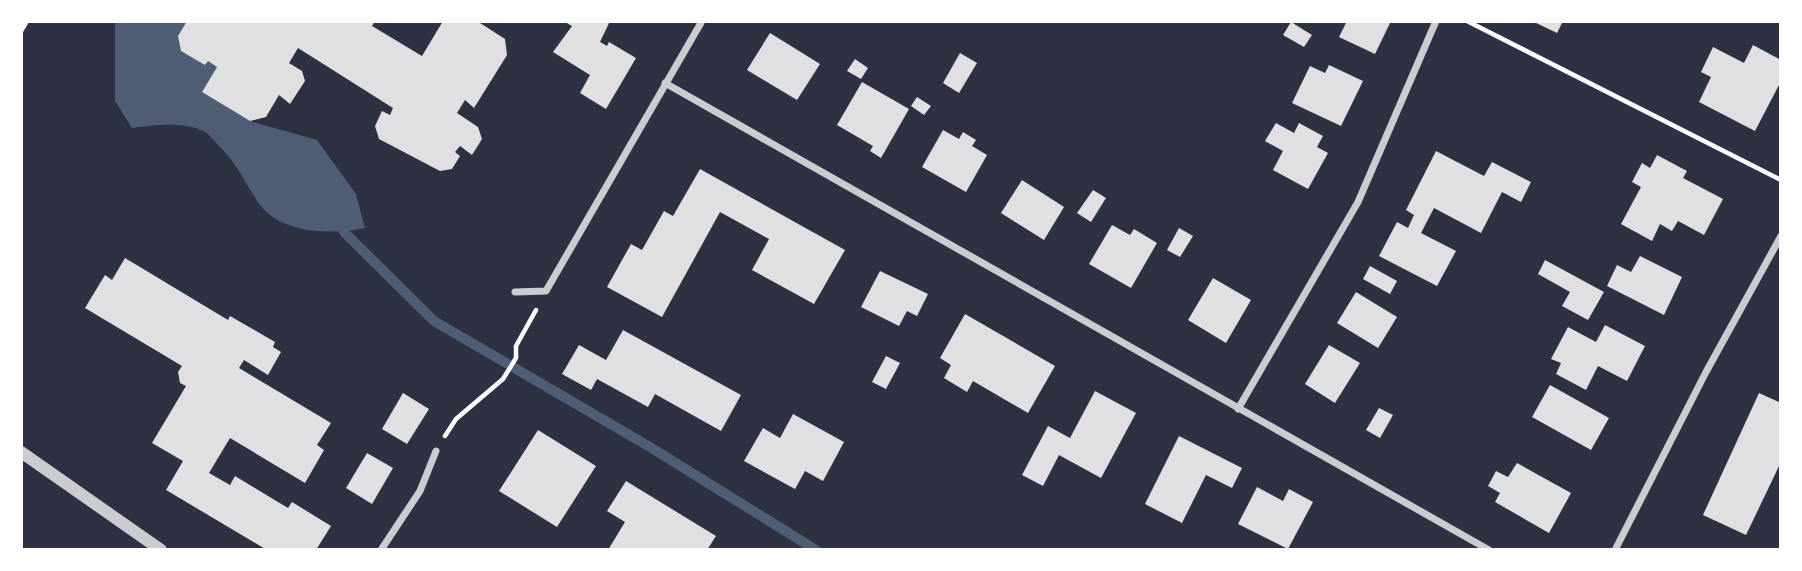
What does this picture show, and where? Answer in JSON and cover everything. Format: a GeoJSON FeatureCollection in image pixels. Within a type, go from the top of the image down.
{"type":"FeatureCollection","features":[{"type":"Feature","properties":{"kind":"street"},"geometry":{"type":"LineString","coordinates":[[515,292],[546,290],[702,21]]}},
{"type":"Feature","properties":{"kind":"street"},"geometry":{"type":"LineString","coordinates":[[1238,409],[1358,202],[1436,21]]}},
{"type":"Feature","properties":{"kind":"street"},"geometry":{"type":"LineString","coordinates":[[665,83],[1489,550]]}},
{"type":"Feature","properties":{"kind":"street"},"geometry":{"type":"LineString","coordinates":[[1615,550],[1706,372],[1781,236]]}},
{"type":"Feature","properties":{"kind":"street"},"geometry":{"type":"LineString","coordinates":[[381,550],[420,491],[436,451]]}},
{"type":"Feature","properties":{"kind":"street"},"geometry":{"type":"LineString","coordinates":[[21,452],[161,550]]}},
{"type":"Feature","properties":{"kind":"path"},"geometry":{"type":"LineString","coordinates":[[21,31],[27,21]]}},
{"type":"Feature","properties":{"kind":"path"},"geometry":{"type":"LineString","coordinates":[[1467,21],[1781,180]]}},
{"type":"Feature","properties":{"kind":"path"},"geometry":{"type":"LineString","coordinates":[[436,451],[456,419],[503,379],[516,358],[516,346],[546,290]]}},
{"type":"Feature","properties":{"kind":"water"},"geometry":{"type":"Polygon","coordinates":[[[115,21],[187,21],[179,36],[205,65],[208,61],[217,67],[202,92],[250,121],[317,140],[356,194],[365,228],[309,230],[281,222],[260,205],[232,161],[204,131],[176,125],[132,128],[115,101],[115,21]]]}},
{"type":"Feature","properties":{"kind":"building"},"geometry":{"type":"Polygon","coordinates":[[[187,21],[375,21],[372,26],[422,56],[443,21],[477,21],[505,39],[507,55],[474,108],[465,100],[457,113],[478,127],[482,139],[472,155],[460,146],[455,152],[460,156],[452,169],[440,171],[379,139],[375,126],[382,111],[390,115],[393,108],[298,48],[289,63],[302,71],[305,81],[290,104],[279,95],[266,117],[250,121],[202,92],[217,67],[208,61],[205,65],[181,51],[178,36],[187,21]]]}},
{"type":"Feature","properties":{"kind":"building"},"geometry":{"type":"Polygon","coordinates":[[[563,21],[610,21],[600,42],[607,46],[609,42],[636,58],[606,109],[580,93],[590,75],[553,52],[572,26],[563,21]]]}},
{"type":"Feature","properties":{"kind":"building"},"geometry":{"type":"Polygon","coordinates":[[[1347,21],[1391,21],[1375,54],[1339,37],[1347,21]]]}},
{"type":"Feature","properties":{"kind":"building"},"geometry":{"type":"Polygon","coordinates":[[[1532,21],[1563,21],[1557,33],[1532,21]]]}},
{"type":"Feature","properties":{"kind":"building"},"geometry":{"type":"Polygon","coordinates":[[[1291,22],[1312,35],[1304,47],[1283,35],[1291,22]]]}},
{"type":"Feature","properties":{"kind":"building"},"geometry":{"type":"Polygon","coordinates":[[[770,33],[820,64],[797,100],[747,70],[770,33]]]}},
{"type":"Feature","properties":{"kind":"building"},"geometry":{"type":"Polygon","coordinates":[[[1753,45],[1781,60],[1781,81],[1755,131],[1699,102],[1711,77],[1701,72],[1713,47],[1744,63],[1753,45]]]}},
{"type":"Feature","properties":{"kind":"building"},"geometry":{"type":"Polygon","coordinates":[[[960,53],[977,63],[959,93],[943,83],[960,53]]]}},
{"type":"Feature","properties":{"kind":"building"},"geometry":{"type":"Polygon","coordinates":[[[855,59],[868,68],[861,79],[847,71],[855,59]]]}},
{"type":"Feature","properties":{"kind":"building"},"geometry":{"type":"Polygon","coordinates":[[[1329,65],[1363,81],[1341,126],[1292,103],[1310,66],[1325,73],[1329,65]]]}},
{"type":"Feature","properties":{"kind":"building"},"geometry":{"type":"Polygon","coordinates":[[[862,82],[909,109],[881,158],[870,151],[873,146],[837,125],[862,82]]]}},
{"type":"Feature","properties":{"kind":"building"},"geometry":{"type":"Polygon","coordinates":[[[917,97],[931,106],[924,115],[911,106],[917,97]]]}},
{"type":"Feature","properties":{"kind":"building"},"geometry":{"type":"Polygon","coordinates":[[[1276,123],[1294,133],[1299,123],[1323,136],[1317,147],[1328,153],[1308,189],[1273,170],[1283,151],[1265,141],[1276,123]]]}},
{"type":"Feature","properties":{"kind":"building"},"geometry":{"type":"Polygon","coordinates":[[[943,130],[959,139],[963,132],[976,140],[972,146],[987,155],[966,192],[922,167],[943,130]]]}},
{"type":"Feature","properties":{"kind":"building"},"geometry":{"type":"Polygon","coordinates":[[[1436,151],[1484,176],[1492,162],[1531,182],[1521,202],[1502,192],[1481,233],[1434,208],[1421,233],[1456,251],[1437,286],[1379,256],[1397,222],[1408,228],[1414,215],[1406,210],[1436,151]]]}},
{"type":"Feature","properties":{"kind":"building"},"geometry":{"type":"Polygon","coordinates":[[[1657,155],[1687,171],[1683,178],[1723,199],[1704,235],[1678,221],[1672,231],[1660,224],[1652,241],[1621,224],[1641,187],[1632,182],[1642,163],[1650,168],[1657,155]]]}},
{"type":"Feature","properties":{"kind":"building"},"geometry":{"type":"Polygon","coordinates":[[[700,169],[845,250],[814,304],[752,270],[769,239],[720,212],[662,317],[607,287],[631,244],[642,250],[664,211],[673,216],[700,169]]]}},
{"type":"Feature","properties":{"kind":"building"},"geometry":{"type":"Polygon","coordinates":[[[1022,180],[1064,207],[1044,240],[1001,213],[1022,180]]]}},
{"type":"Feature","properties":{"kind":"building"},"geometry":{"type":"Polygon","coordinates":[[[1093,190],[1106,198],[1091,222],[1077,213],[1093,190]]]}},
{"type":"Feature","properties":{"kind":"building"},"geometry":{"type":"Polygon","coordinates":[[[1112,225],[1130,235],[1134,229],[1157,243],[1131,288],[1089,264],[1112,225]]]}},
{"type":"Feature","properties":{"kind":"building"},"geometry":{"type":"Polygon","coordinates":[[[1179,228],[1193,236],[1180,257],[1167,250],[1179,228]]]}},
{"type":"Feature","properties":{"kind":"building"},"geometry":{"type":"Polygon","coordinates":[[[1640,256],[1682,277],[1664,315],[1607,286],[1617,265],[1631,272],[1640,256]]]}},
{"type":"Feature","properties":{"kind":"building"},"geometry":{"type":"Polygon","coordinates":[[[125,258],[228,320],[230,316],[275,342],[273,347],[281,352],[268,375],[244,360],[239,368],[331,423],[317,445],[324,450],[305,483],[230,438],[209,473],[230,485],[235,476],[288,508],[292,502],[331,526],[316,550],[267,550],[166,490],[183,461],[152,443],[186,386],[180,383],[178,372],[182,366],[85,308],[105,275],[112,280],[125,258]]]}},
{"type":"Feature","properties":{"kind":"building"},"geometry":{"type":"Polygon","coordinates":[[[1545,260],[1604,292],[1588,320],[1562,306],[1570,292],[1538,274],[1545,260]]]}},
{"type":"Feature","properties":{"kind":"building"},"geometry":{"type":"Polygon","coordinates":[[[1370,266],[1397,281],[1390,294],[1363,279],[1370,266]]]}},
{"type":"Feature","properties":{"kind":"building"},"geometry":{"type":"Polygon","coordinates":[[[880,271],[928,294],[917,316],[907,311],[899,326],[861,307],[880,271]]]}},
{"type":"Feature","properties":{"kind":"building"},"geometry":{"type":"Polygon","coordinates":[[[1213,278],[1251,300],[1226,343],[1188,320],[1213,278]]]}},
{"type":"Feature","properties":{"kind":"building"},"geometry":{"type":"Polygon","coordinates":[[[1356,292],[1397,317],[1378,348],[1337,323],[1356,292]]]}},
{"type":"Feature","properties":{"kind":"building"},"geometry":{"type":"Polygon","coordinates":[[[965,314],[1055,366],[1028,413],[973,381],[967,392],[944,378],[951,365],[940,358],[965,314]]]}},
{"type":"Feature","properties":{"kind":"building"},"geometry":{"type":"Polygon","coordinates":[[[1605,325],[1645,346],[1627,381],[1598,366],[1586,390],[1556,374],[1561,363],[1551,359],[1568,327],[1596,342],[1605,325]]]}},
{"type":"Feature","properties":{"kind":"building"},"geometry":{"type":"Polygon","coordinates":[[[623,330],[741,395],[721,431],[655,394],[648,407],[597,379],[591,390],[562,374],[579,345],[606,360],[623,330]]]}},
{"type":"Feature","properties":{"kind":"building"},"geometry":{"type":"Polygon","coordinates":[[[1329,345],[1360,363],[1335,403],[1305,384],[1329,345]]]}},
{"type":"Feature","properties":{"kind":"building"},"geometry":{"type":"Polygon","coordinates":[[[886,356],[900,363],[886,389],[872,382],[886,356]]]}},
{"type":"Feature","properties":{"kind":"building"},"geometry":{"type":"Polygon","coordinates":[[[1550,385],[1609,418],[1591,450],[1532,417],[1550,385]]]}},
{"type":"Feature","properties":{"kind":"building"},"geometry":{"type":"Polygon","coordinates":[[[1095,391],[1136,413],[1101,478],[1059,455],[1043,486],[1022,475],[1048,426],[1070,438],[1095,391]]]}},
{"type":"Feature","properties":{"kind":"building"},"geometry":{"type":"Polygon","coordinates":[[[403,393],[429,409],[407,444],[382,429],[403,393]]]}},
{"type":"Feature","properties":{"kind":"building"},"geometry":{"type":"Polygon","coordinates":[[[1759,393],[1781,403],[1781,462],[1746,535],[1703,515],[1759,393]]]}},
{"type":"Feature","properties":{"kind":"building"},"geometry":{"type":"Polygon","coordinates":[[[1379,408],[1393,415],[1380,438],[1366,430],[1379,408]]]}},
{"type":"Feature","properties":{"kind":"building"},"geometry":{"type":"Polygon","coordinates":[[[793,414],[844,442],[823,481],[805,471],[795,489],[744,461],[763,428],[780,438],[793,414]]]}},
{"type":"Feature","properties":{"kind":"building"},"geometry":{"type":"Polygon","coordinates":[[[538,430],[596,466],[557,527],[499,491],[538,430]]]}},
{"type":"Feature","properties":{"kind":"building"},"geometry":{"type":"Polygon","coordinates":[[[1179,436],[1242,468],[1232,488],[1206,475],[1182,523],[1145,504],[1179,436]]]}},
{"type":"Feature","properties":{"kind":"building"},"geometry":{"type":"Polygon","coordinates":[[[367,453],[393,468],[372,504],[346,488],[367,453]]]}},
{"type":"Feature","properties":{"kind":"building"},"geometry":{"type":"Polygon","coordinates":[[[1517,463],[1571,493],[1549,533],[1495,502],[1500,493],[1488,486],[1496,471],[1508,477],[1517,463]]]}},
{"type":"Feature","properties":{"kind":"building"},"geometry":{"type":"Polygon","coordinates":[[[626,481],[716,536],[707,550],[608,550],[625,522],[607,511],[626,481]]]}},
{"type":"Feature","properties":{"kind":"building"},"geometry":{"type":"Polygon","coordinates":[[[1257,487],[1283,501],[1289,489],[1313,502],[1288,549],[1238,524],[1257,487]]]}},
{"type":"Feature","properties":{"kind":"waterway"},"geometry":{"type":"LineString","coordinates":[[344,232],[434,321],[650,447],[816,550]]}}]}
